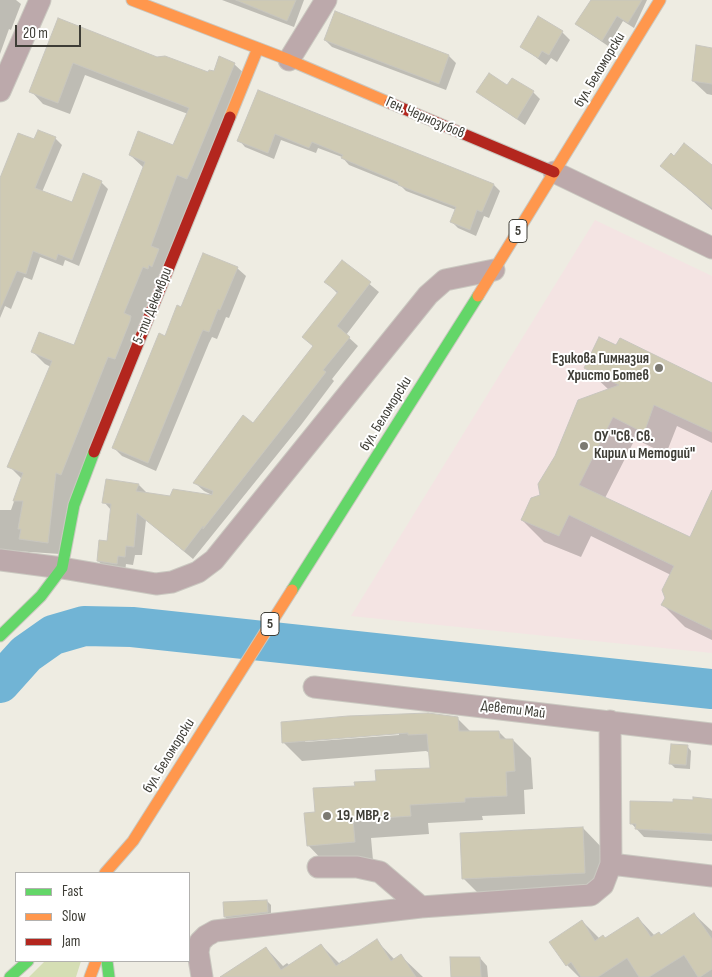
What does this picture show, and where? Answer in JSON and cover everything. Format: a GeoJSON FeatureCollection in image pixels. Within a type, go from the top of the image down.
{"type":"FeatureCollection","features":[{"type":"Feature","properties":{"kind":"main road","name":"Ген. Чернозубов"},"geometry":{"type":"LineString","coordinates":[[132,0],[289,60],[554,172]]}},
{"type":"Feature","properties":{"kind":"main road","name":"бул. Беломорски"},"geometry":{"type":"LineString","coordinates":[[106,872],[133,841],[494,270],[660,0]]}},
{"type":"Feature","properties":{"kind":"main road","name":"5-ти Декември"},"geometry":{"type":"LineString","coordinates":[[62,568],[74,505],[83,479],[258,48]]}},
{"type":"Feature","properties":{"kind":"main road"},"geometry":{"type":"LineString","coordinates":[[0,636],[41,596],[62,568]]}},
{"type":"Feature","properties":{"kind":"main road","name":"бул. Беломорски"},"geometry":{"type":"LineString","coordinates":[[126,865],[133,841]]}},
{"type":"Feature","properties":{"kind":"main road"},"geometry":{"type":"LineString","coordinates":[[10,977],[27,962]]}},
{"type":"Feature","properties":{"kind":"main road"},"geometry":{"type":"LineString","coordinates":[[90,977],[96,962]]}},
{"type":"Feature","properties":{"kind":"main road"},"geometry":{"type":"LineString","coordinates":[[107,962],[109,977]]}},
{"type":"Feature","properties":{"kind":"street"},"geometry":{"type":"LineString","coordinates":[[0,90],[40,0]]}},
{"type":"Feature","properties":{"kind":"street"},"geometry":{"type":"LineString","coordinates":[[289,60],[326,0]]}},
{"type":"Feature","properties":{"kind":"street","name":"Ген. Чернозубов"},"geometry":{"type":"LineString","coordinates":[[554,172],[712,248]]}},
{"type":"Feature","properties":{"kind":"street"},"geometry":{"type":"LineString","coordinates":[[0,560],[62,568],[156,584],[172,582],[198,572],[214,560],[428,295],[445,280],[494,270]]}},
{"type":"Feature","properties":{"kind":"street","name":"Девети Май"},"geometry":{"type":"LineString","coordinates":[[314,688],[712,734]]}},
{"type":"Feature","properties":{"kind":"street"},"geometry":{"type":"LineString","coordinates":[[202,977],[198,952],[200,942],[206,936],[216,931],[421,907],[591,895],[603,885],[611,864],[610,721]]}},
{"type":"Feature","properties":{"kind":"street"},"geometry":{"type":"LineString","coordinates":[[611,864],[712,876]]}},
{"type":"Feature","properties":{"kind":"street"},"geometry":{"type":"LineString","coordinates":[[318,867],[357,867],[380,872],[421,907]]}},
{"type":"Feature","properties":{"kind":"shaded area","name":"ОУ \"Св. Св. Кирил и Методий\""},"geometry":{"type":"Polygon","coordinates":[[[595,220],[712,276],[712,653],[351,616],[595,220]]]}},
{"type":"Feature","properties":{"kind":"green space"},"geometry":{"type":"Polygon","coordinates":[[[44,962],[81,962],[76,977],[29,977],[44,962]]]}},
{"type":"Feature","properties":{"kind":"building"},"geometry":{"type":"Polygon","coordinates":[[[236,0],[296,0],[287,21],[236,0]]]}},
{"type":"Feature","properties":{"kind":"building"},"geometry":{"type":"Polygon","coordinates":[[[591,0],[642,0],[628,23],[617,16],[602,41],[575,24],[591,0]]]}},
{"type":"Feature","properties":{"kind":"building"},"geometry":{"type":"Polygon","coordinates":[[[335,11],[449,55],[439,84],[324,40],[335,11]]]}},
{"type":"Feature","properties":{"kind":"building"},"geometry":{"type":"Polygon","coordinates":[[[538,16],[563,31],[549,55],[542,51],[538,58],[520,47],[538,16]]]}},
{"type":"Feature","properties":{"kind":"building"},"geometry":{"type":"Polygon","coordinates":[[[58,18],[157,57],[165,56],[208,72],[209,70],[214,71],[219,56],[235,63],[187,179],[177,175],[151,246],[159,249],[152,267],[149,265],[148,269],[143,267],[124,313],[131,316],[115,359],[108,357],[61,475],[56,473],[48,543],[19,539],[21,529],[18,529],[23,501],[13,501],[23,473],[7,467],[52,361],[31,352],[39,332],[74,345],[145,162],[129,155],[138,131],[173,145],[189,108],[73,63],[58,103],[29,92],[58,18]]]}},
{"type":"Feature","properties":{"kind":"building"},"geometry":{"type":"Polygon","coordinates":[[[696,45],[712,48],[712,84],[692,81],[696,45]]]}},
{"type":"Feature","properties":{"kind":"building"},"geometry":{"type":"Polygon","coordinates":[[[489,73],[507,85],[512,78],[534,91],[517,119],[476,92],[489,73]]]}},
{"type":"Feature","properties":{"kind":"building"},"geometry":{"type":"Polygon","coordinates":[[[258,90],[494,184],[482,212],[477,210],[470,230],[450,222],[456,207],[398,185],[398,182],[341,158],[343,155],[312,142],[309,148],[275,134],[268,153],[237,141],[258,90]]]}},
{"type":"Feature","properties":{"kind":"building"},"geometry":{"type":"Polygon","coordinates":[[[38,130],[56,137],[35,188],[72,202],[83,173],[102,181],[72,260],[58,254],[56,260],[33,251],[26,274],[17,271],[0,310],[0,178],[18,133],[34,139],[38,130]]]}},
{"type":"Feature","properties":{"kind":"building"},"geometry":{"type":"Polygon","coordinates":[[[684,143],[712,165],[712,208],[660,166],[671,153],[674,156],[684,143]]]}},
{"type":"Feature","properties":{"kind":"building"},"geometry":{"type":"Polygon","coordinates":[[[203,253],[238,267],[209,332],[203,330],[201,334],[148,463],[112,448],[159,333],[165,336],[177,305],[181,307],[203,253]]]}},
{"type":"Feature","properties":{"kind":"building"},"geometry":{"type":"Polygon","coordinates":[[[342,260],[371,282],[337,326],[350,337],[323,370],[326,372],[203,529],[203,526],[184,551],[137,513],[134,547],[126,546],[125,557],[118,556],[117,564],[97,561],[99,540],[107,541],[111,504],[102,503],[106,479],[139,484],[136,491],[170,496],[173,489],[212,495],[213,491],[193,483],[243,415],[253,423],[313,346],[302,337],[338,292],[324,282],[342,260]]]}},
{"type":"Feature","properties":{"kind":"building"},"geometry":{"type":"Polygon","coordinates":[[[599,337],[616,345],[620,338],[712,383],[712,432],[654,405],[644,433],[613,417],[579,485],[690,537],[712,490],[712,630],[661,605],[665,598],[662,590],[674,566],[569,515],[559,536],[521,520],[531,498],[540,495],[538,484],[555,456],[578,400],[619,385],[584,368],[599,337]]]}},
{"type":"Feature","properties":{"kind":"building"},"geometry":{"type":"Polygon","coordinates":[[[428,713],[458,717],[459,731],[499,731],[500,739],[513,739],[515,771],[506,772],[507,796],[465,798],[465,802],[410,805],[411,816],[353,820],[355,842],[307,846],[304,813],[315,812],[313,788],[355,786],[354,782],[376,781],[375,770],[430,768],[427,734],[408,735],[408,733],[282,743],[281,722],[348,716],[428,713]]]}},
{"type":"Feature","properties":{"kind":"building"},"geometry":{"type":"Polygon","coordinates":[[[671,744],[688,745],[686,765],[669,764],[671,744]]]}},
{"type":"Feature","properties":{"kind":"building"},"geometry":{"type":"Polygon","coordinates":[[[693,797],[712,799],[712,834],[635,829],[636,824],[630,824],[630,801],[673,802],[673,799],[693,800],[693,797]]]}},
{"type":"Feature","properties":{"kind":"building"},"geometry":{"type":"Polygon","coordinates":[[[583,827],[585,873],[462,879],[460,833],[583,827]]]}},
{"type":"Feature","properties":{"kind":"building"},"geometry":{"type":"Polygon","coordinates":[[[267,900],[268,912],[224,917],[223,902],[267,900]]]}},
{"type":"Feature","properties":{"kind":"building"},"geometry":{"type":"Polygon","coordinates":[[[694,913],[712,939],[712,969],[700,977],[698,977],[684,955],[649,977],[639,977],[627,958],[598,977],[581,977],[571,962],[566,966],[549,942],[582,920],[595,941],[603,935],[605,938],[638,917],[651,937],[659,932],[661,935],[694,913]]]}},
{"type":"Feature","properties":{"kind":"building"},"geometry":{"type":"Polygon","coordinates":[[[377,939],[391,961],[401,954],[416,977],[220,977],[266,947],[281,970],[321,944],[336,966],[377,939]]]}},
{"type":"Feature","properties":{"kind":"building"},"geometry":{"type":"Polygon","coordinates":[[[450,957],[480,957],[481,977],[451,977],[450,957]]]}},
{"type":"Feature","properties":{"kind":"waterway"},"geometry":{"type":"LineString","coordinates":[[0,683],[26,654],[53,635],[84,626],[132,627],[712,689]]}},
{"type":"Feature","properties":{"kind":"traffic: fast"},"geometry":{"type":"LineString","coordinates":[[292,590],[478,296]]}},
{"type":"Feature","properties":{"kind":"traffic: fast"},"geometry":{"type":"LineString","coordinates":[[0,636],[41,596],[62,568],[74,505],[94,452]]}},
{"type":"Feature","properties":{"kind":"traffic: fast"},"geometry":{"type":"LineString","coordinates":[[10,977],[27,962]]}},
{"type":"Feature","properties":{"kind":"traffic: fast"},"geometry":{"type":"LineString","coordinates":[[107,962],[109,977]]}},
{"type":"Feature","properties":{"kind":"traffic: slow"},"geometry":{"type":"LineString","coordinates":[[132,0],[289,60],[390,103]]}},
{"type":"Feature","properties":{"kind":"traffic: slow"},"geometry":{"type":"LineString","coordinates":[[478,296],[660,0]]}},
{"type":"Feature","properties":{"kind":"traffic: slow"},"geometry":{"type":"LineString","coordinates":[[230,117],[258,48]]}},
{"type":"Feature","properties":{"kind":"traffic: slow"},"geometry":{"type":"LineString","coordinates":[[106,872],[133,841],[292,590]]}},
{"type":"Feature","properties":{"kind":"traffic: slow"},"geometry":{"type":"LineString","coordinates":[[90,977],[96,962]]}},
{"type":"Feature","properties":{"kind":"traffic: jam"},"geometry":{"type":"LineString","coordinates":[[390,103],[554,172]]}},
{"type":"Feature","properties":{"kind":"traffic: jam"},"geometry":{"type":"LineString","coordinates":[[94,452],[230,117]]}},
{"type":"Feature","properties":{"kind":"place","name":"Езикова Гимназия Христо Ботев"},"geometry":{"type":"Point","coordinates":[659,368]}},
{"type":"Feature","properties":{"kind":"place","name":"ОУ \"Св. Св. Кирил и Методий\""},"geometry":{"type":"Point","coordinates":[584,446]}},
{"type":"Feature","properties":{"kind":"place","name":"19, МВР, г"},"geometry":{"type":"Point","coordinates":[327,816]}}]}
